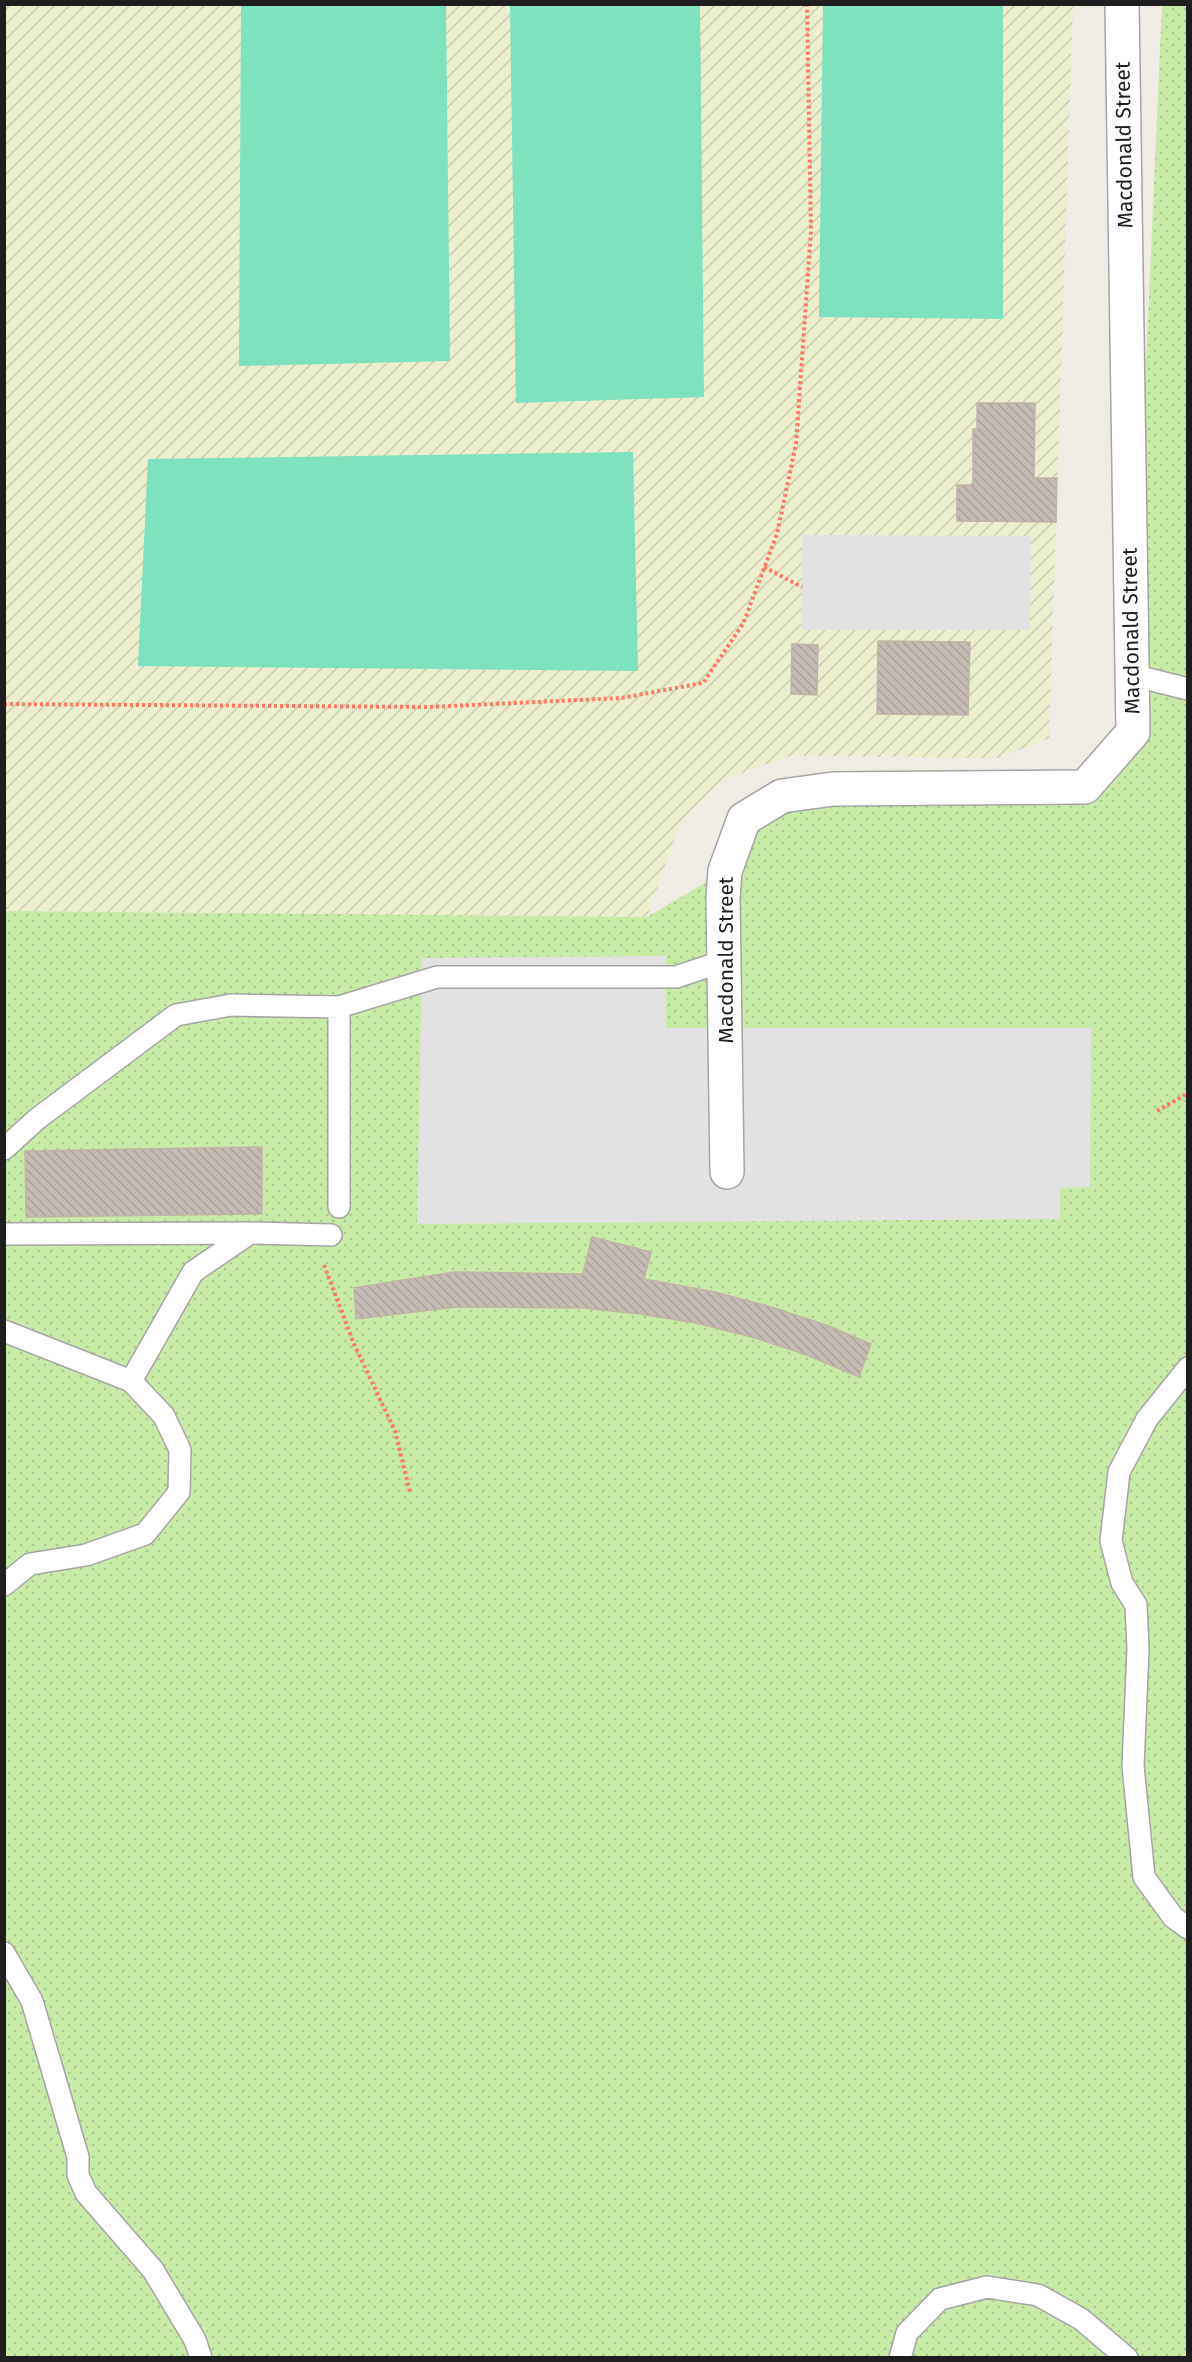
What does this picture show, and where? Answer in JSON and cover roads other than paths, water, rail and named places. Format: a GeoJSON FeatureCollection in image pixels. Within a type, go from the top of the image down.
{"type":"FeatureCollection","features":[{"type":"Feature","properties":{"kind":"street","name":"Macdonald Street"},"geometry":{"type":"LineString","coordinates":[[727,1172],[725,871],[744,819],[782,795],[833,789],[1085,786],[1133,732],[1122,4]]}},
{"type":"Feature","properties":{"kind":"lane"},"geometry":{"type":"LineString","coordinates":[[1132,675],[1188,689]]}},
{"type":"Feature","properties":{"kind":"lane"},"geometry":{"type":"LineString","coordinates":[[4,1149],[37,1119],[176,1015],[231,1005],[339,1008],[437,977],[676,977],[724,961]]}},
{"type":"Feature","properties":{"kind":"lane"},"geometry":{"type":"LineString","coordinates":[[339,1008],[339,1208]]}},
{"type":"Feature","properties":{"kind":"lane"},"geometry":{"type":"LineString","coordinates":[[131,1381],[193,1272],[250,1233]]}},
{"type":"Feature","properties":{"kind":"lane"},"geometry":{"type":"LineString","coordinates":[[4,1234],[331,1235]]}},
{"type":"Feature","properties":{"kind":"lane"},"geometry":{"type":"LineString","coordinates":[[4,1331],[131,1381],[164,1416],[180,1450],[179,1492],[145,1534],[86,1555],[30,1564],[4,1586]]}},
{"type":"Feature","properties":{"kind":"lane"},"geometry":{"type":"LineString","coordinates":[[1188,1368],[1147,1419],[1119,1472],[1111,1541],[1122,1583],[1136,1605],[1138,1649],[1133,1766],[1144,1877],[1173,1917],[1188,1928]]}},
{"type":"Feature","properties":{"kind":"lane"},"geometry":{"type":"LineString","coordinates":[[4,1953],[32,2001],[78,2157],[78,2175],[86,2193],[153,2270],[195,2340],[201,2358]]}},
{"type":"Feature","properties":{"kind":"lane"},"geometry":{"type":"LineString","coordinates":[[900,2358],[907,2333],[940,2299],[987,2287],[1038,2295],[1081,2319],[1127,2358]]}}]}
